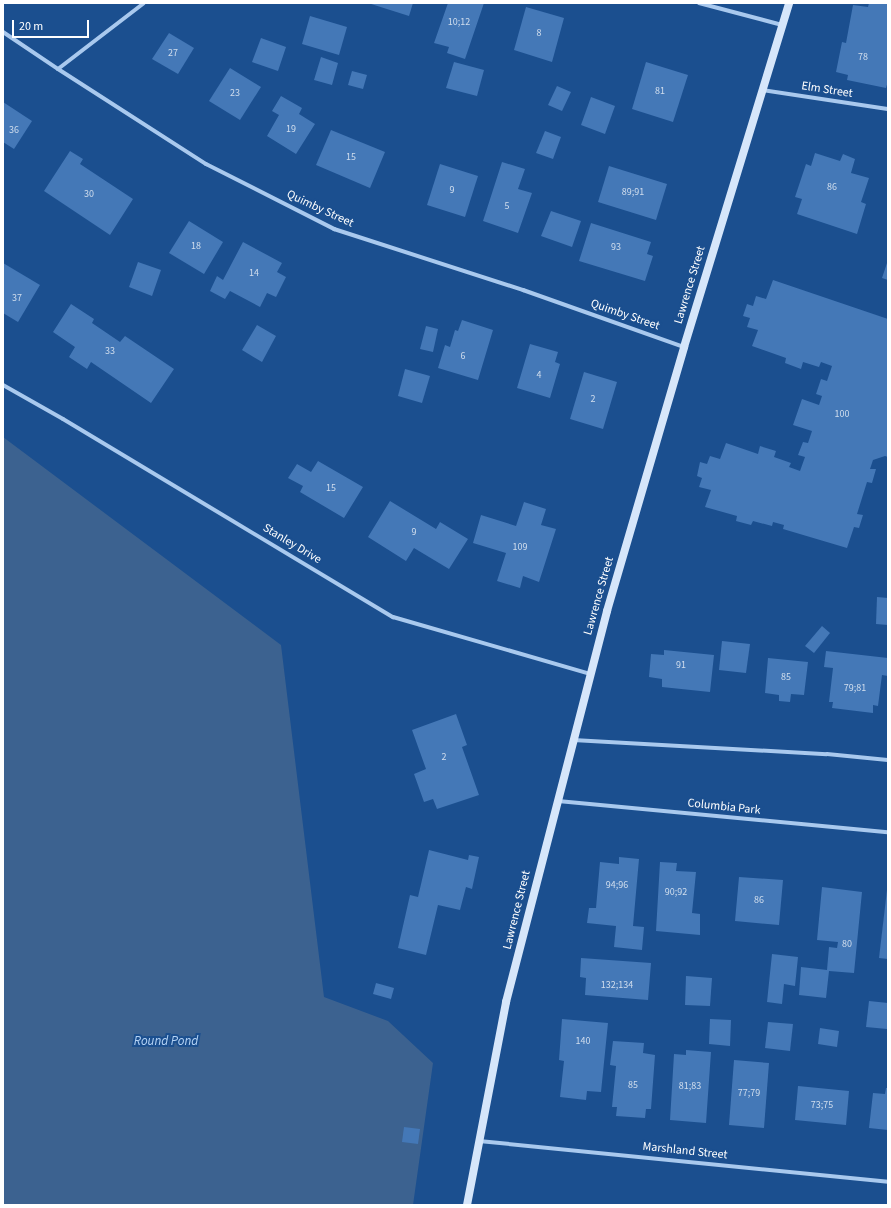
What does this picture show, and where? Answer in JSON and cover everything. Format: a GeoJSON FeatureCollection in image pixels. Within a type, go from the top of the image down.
{"type":"FeatureCollection","features":[{"type":"Feature","properties":{"kind":"street"},"geometry":{"type":"LineString","coordinates":[[58,70],[144,3]]}},
{"type":"Feature","properties":{"kind":"street"},"geometry":{"type":"LineString","coordinates":[[699,3],[782,25]]}},
{"type":"Feature","properties":{"kind":"street","name":"Lawrence Street"},"geometry":{"type":"LineString","coordinates":[[467,1205],[506,1002],[590,674],[684,347],[789,3]]}},
{"type":"Feature","properties":{"kind":"street","name":"Quimby Street"},"geometry":{"type":"LineString","coordinates":[[3,32],[58,70],[206,164],[334,229],[523,290],[684,347]]}},
{"type":"Feature","properties":{"kind":"street","name":"Elm Street"},"geometry":{"type":"LineString","coordinates":[[762,90],[888,109]]}},
{"type":"Feature","properties":{"kind":"street","name":"Stanley Drive"},"geometry":{"type":"LineString","coordinates":[[3,385],[394,616],[590,674]]}},
{"type":"Feature","properties":{"kind":"street"},"geometry":{"type":"LineString","coordinates":[[573,740],[827,754],[888,760]]}},
{"type":"Feature","properties":{"kind":"street","name":"Columbia Park"},"geometry":{"type":"LineString","coordinates":[[557,801],[888,832]]}},
{"type":"Feature","properties":{"kind":"street","name":"Marshland Street"},"geometry":{"type":"LineString","coordinates":[[479,1141],[888,1182]]}},
{"type":"Feature","properties":{"kind":"water","name":"Round Pond"},"geometry":{"type":"Polygon","coordinates":[[[3,437],[281,645],[324,997],[388,1021],[433,1063],[413,1205],[3,1205],[3,437]]]}},
{"type":"Feature","properties":{"kind":"building"},"geometry":{"type":"Polygon","coordinates":[[[368,3],[413,3],[409,16],[368,3]]]}},
{"type":"Feature","properties":{"kind":"building"},"geometry":{"type":"Polygon","coordinates":[[[448,3],[484,3],[465,59],[447,53],[449,47],[434,43],[448,3]]]}},
{"type":"Feature","properties":{"kind":"building"},"geometry":{"type":"Polygon","coordinates":[[[869,3],[888,3],[888,81],[886,88],[847,80],[848,75],[836,72],[842,42],[846,43],[853,5],[868,7],[869,3]]]}},
{"type":"Feature","properties":{"kind":"building"},"geometry":{"type":"Polygon","coordinates":[[[526,7],[564,18],[552,62],[514,50],[526,7]]]}},
{"type":"Feature","properties":{"kind":"building"},"geometry":{"type":"Polygon","coordinates":[[[310,16],[347,27],[339,55],[302,44],[310,16]]]}},
{"type":"Feature","properties":{"kind":"building"},"geometry":{"type":"Polygon","coordinates":[[[169,33],[194,48],[178,74],[152,59],[169,33]]]}},
{"type":"Feature","properties":{"kind":"building"},"geometry":{"type":"Polygon","coordinates":[[[261,38],[286,47],[278,71],[252,62],[261,38]]]}},
{"type":"Feature","properties":{"kind":"building"},"geometry":{"type":"Polygon","coordinates":[[[321,57],[338,63],[332,85],[314,80],[321,57]]]}},
{"type":"Feature","properties":{"kind":"building"},"geometry":{"type":"Polygon","coordinates":[[[454,62],[484,70],[477,96],[446,88],[454,62]]]}},
{"type":"Feature","properties":{"kind":"building"},"geometry":{"type":"Polygon","coordinates":[[[646,62],[688,75],[673,122],[632,109],[646,62]]]}},
{"type":"Feature","properties":{"kind":"building"},"geometry":{"type":"Polygon","coordinates":[[[230,68],[261,87],[240,120],[209,101],[230,68]]]}},
{"type":"Feature","properties":{"kind":"building"},"geometry":{"type":"Polygon","coordinates":[[[352,71],[367,75],[363,89],[348,85],[352,71]]]}},
{"type":"Feature","properties":{"kind":"building"},"geometry":{"type":"Polygon","coordinates":[[[557,86],[571,92],[562,111],[548,105],[557,86]]]}},
{"type":"Feature","properties":{"kind":"building"},"geometry":{"type":"Polygon","coordinates":[[[281,96],[302,108],[299,114],[315,124],[296,154],[267,136],[279,115],[272,111],[281,96]]]}},
{"type":"Feature","properties":{"kind":"building"},"geometry":{"type":"Polygon","coordinates":[[[591,97],[615,106],[605,134],[581,125],[591,97]]]}},
{"type":"Feature","properties":{"kind":"building"},"geometry":{"type":"Polygon","coordinates":[[[3,102],[32,121],[14,149],[3,142],[3,102]]]}},
{"type":"Feature","properties":{"kind":"building"},"geometry":{"type":"Polygon","coordinates":[[[331,130],[385,152],[370,188],[316,165],[331,130]]]}},
{"type":"Feature","properties":{"kind":"building"},"geometry":{"type":"Polygon","coordinates":[[[545,131],[561,137],[553,159],[536,153],[545,131]]]}},
{"type":"Feature","properties":{"kind":"building"},"geometry":{"type":"Polygon","coordinates":[[[70,151],[83,159],[80,164],[133,199],[110,235],[44,191],[70,151]]]}},
{"type":"Feature","properties":{"kind":"building"},"geometry":{"type":"Polygon","coordinates":[[[815,153],[840,161],[843,154],[855,159],[851,173],[869,178],[861,202],[866,204],[857,234],[797,214],[802,199],[795,197],[806,164],[811,166],[815,153]]]}},
{"type":"Feature","properties":{"kind":"building"},"geometry":{"type":"Polygon","coordinates":[[[502,162],[525,169],[518,189],[532,193],[518,233],[483,221],[502,162]]]}},
{"type":"Feature","properties":{"kind":"building"},"geometry":{"type":"Polygon","coordinates":[[[440,164],[478,176],[465,217],[427,205],[440,164]]]}},
{"type":"Feature","properties":{"kind":"building"},"geometry":{"type":"Polygon","coordinates":[[[609,166],[667,184],[656,220],[598,202],[609,166]]]}},
{"type":"Feature","properties":{"kind":"building"},"geometry":{"type":"Polygon","coordinates":[[[551,211],[581,221],[572,247],[541,236],[551,211]]]}},
{"type":"Feature","properties":{"kind":"building"},"geometry":{"type":"Polygon","coordinates":[[[189,221],[223,242],[204,274],[169,253],[189,221]]]}},
{"type":"Feature","properties":{"kind":"building"},"geometry":{"type":"Polygon","coordinates":[[[591,223],[651,242],[647,254],[653,256],[645,281],[579,261],[591,223]]]}},
{"type":"Feature","properties":{"kind":"building"},"geometry":{"type":"Polygon","coordinates":[[[243,242],[282,263],[277,272],[286,277],[276,297],[267,293],[260,307],[230,291],[225,299],[210,291],[217,276],[223,280],[243,242]]]}},
{"type":"Feature","properties":{"kind":"building"},"geometry":{"type":"Polygon","coordinates":[[[888,260],[888,280],[882,278],[888,260]]]}},
{"type":"Feature","properties":{"kind":"building"},"geometry":{"type":"Polygon","coordinates":[[[138,262],[161,270],[152,296],[129,287],[138,262]]]}},
{"type":"Feature","properties":{"kind":"building"},"geometry":{"type":"Polygon","coordinates":[[[3,263],[40,285],[18,322],[3,313],[3,263]]]}},
{"type":"Feature","properties":{"kind":"building"},"geometry":{"type":"Polygon","coordinates":[[[773,280],[888,319],[888,457],[885,456],[873,460],[870,469],[876,469],[872,483],[867,482],[857,514],[863,515],[859,528],[854,527],[847,548],[783,529],[784,525],[773,522],[772,526],[753,521],[751,525],[736,521],[737,516],[705,507],[711,490],[699,487],[702,478],[697,476],[700,462],[707,464],[710,456],[720,459],[726,443],[758,454],[760,446],[776,451],[774,457],[791,463],[789,467],[800,471],[805,457],[798,455],[803,442],[808,443],[812,431],[793,425],[802,399],[819,405],[822,396],[816,394],[821,379],[827,381],[832,366],[821,362],[819,367],[803,362],[801,369],[785,363],[786,358],[752,346],[758,330],[747,327],[750,318],[743,316],[747,304],[753,306],[756,296],[766,299],[773,280]]]}},
{"type":"Feature","properties":{"kind":"building"},"geometry":{"type":"Polygon","coordinates":[[[71,304],[94,319],[92,323],[120,342],[125,336],[174,369],[151,403],[91,362],[87,369],[69,357],[75,347],[53,332],[71,304]]]}},
{"type":"Feature","properties":{"kind":"building"},"geometry":{"type":"Polygon","coordinates":[[[462,320],[493,330],[478,380],[438,368],[445,345],[450,347],[455,330],[458,331],[462,320]]]}},
{"type":"Feature","properties":{"kind":"building"},"geometry":{"type":"Polygon","coordinates":[[[257,325],[276,336],[262,362],[242,350],[257,325]]]}},
{"type":"Feature","properties":{"kind":"building"},"geometry":{"type":"Polygon","coordinates":[[[426,326],[438,329],[433,352],[420,349],[426,326]]]}},
{"type":"Feature","properties":{"kind":"building"},"geometry":{"type":"Polygon","coordinates":[[[530,344],[558,352],[555,362],[560,364],[550,398],[517,388],[530,344]]]}},
{"type":"Feature","properties":{"kind":"building"},"geometry":{"type":"Polygon","coordinates":[[[405,369],[430,376],[422,403],[398,396],[405,369]]]}},
{"type":"Feature","properties":{"kind":"building"},"geometry":{"type":"Polygon","coordinates":[[[584,372],[617,382],[603,429],[570,419],[584,372]]]}},
{"type":"Feature","properties":{"kind":"building"},"geometry":{"type":"Polygon","coordinates":[[[318,461],[363,487],[344,518],[300,492],[303,486],[288,478],[297,464],[311,472],[318,461]]]}},
{"type":"Feature","properties":{"kind":"building"},"geometry":{"type":"Polygon","coordinates":[[[390,501],[436,529],[440,522],[468,539],[449,569],[414,548],[406,561],[368,537],[390,501]]]}},
{"type":"Feature","properties":{"kind":"building"},"geometry":{"type":"Polygon","coordinates":[[[524,502],[546,509],[541,525],[556,529],[539,582],[523,576],[520,588],[497,581],[506,553],[473,543],[481,515],[516,526],[524,502]]]}},
{"type":"Feature","properties":{"kind":"building"},"geometry":{"type":"Polygon","coordinates":[[[877,597],[888,598],[888,625],[876,624],[877,597]]]}},
{"type":"Feature","properties":{"kind":"building"},"geometry":{"type":"Polygon","coordinates":[[[822,626],[830,633],[814,653],[805,646],[822,626]]]}},
{"type":"Feature","properties":{"kind":"building"},"geometry":{"type":"Polygon","coordinates":[[[722,641],[750,644],[746,673],[719,670],[722,641]]]}},
{"type":"Feature","properties":{"kind":"building"},"geometry":{"type":"Polygon","coordinates":[[[664,650],[714,655],[710,692],[662,687],[662,679],[649,677],[651,654],[664,655],[664,650]]]}},
{"type":"Feature","properties":{"kind":"building"},"geometry":{"type":"Polygon","coordinates":[[[826,651],[888,658],[888,676],[882,675],[878,706],[873,705],[873,713],[832,708],[833,702],[829,702],[833,668],[824,667],[826,651]]]}},
{"type":"Feature","properties":{"kind":"building"},"geometry":{"type":"Polygon","coordinates":[[[768,658],[808,662],[804,695],[791,694],[790,702],[779,701],[779,695],[765,693],[768,658]]]}},
{"type":"Feature","properties":{"kind":"building"},"geometry":{"type":"Polygon","coordinates":[[[456,714],[467,745],[462,747],[479,795],[437,809],[433,799],[424,802],[414,774],[426,769],[412,730],[456,714]]]}},
{"type":"Feature","properties":{"kind":"building"},"geometry":{"type":"Polygon","coordinates":[[[429,850],[468,860],[469,855],[479,857],[472,889],[466,887],[460,910],[438,905],[426,955],[398,948],[410,895],[418,897],[429,850]]]}},
{"type":"Feature","properties":{"kind":"building"},"geometry":{"type":"Polygon","coordinates":[[[619,857],[639,859],[633,926],[644,927],[642,950],[614,947],[616,926],[587,923],[589,908],[596,908],[600,862],[619,864],[619,857]]]}},
{"type":"Feature","properties":{"kind":"building"},"geometry":{"type":"Polygon","coordinates":[[[660,862],[677,863],[676,871],[696,872],[692,913],[700,914],[700,935],[656,931],[660,862]]]}},
{"type":"Feature","properties":{"kind":"building"},"geometry":{"type":"Polygon","coordinates":[[[739,877],[783,880],[779,925],[735,921],[739,877]]]}},
{"type":"Feature","properties":{"kind":"building"},"geometry":{"type":"Polygon","coordinates":[[[822,887],[862,892],[854,973],[829,971],[826,998],[799,995],[801,967],[827,970],[829,947],[837,948],[838,942],[817,940],[822,887]]]}},
{"type":"Feature","properties":{"kind":"building"},"geometry":{"type":"Polygon","coordinates":[[[888,890],[888,959],[879,958],[888,890]]]}},
{"type":"Feature","properties":{"kind":"building"},"geometry":{"type":"Polygon","coordinates":[[[772,954],[798,957],[795,986],[784,984],[782,1004],[767,1002],[772,954]]]}},
{"type":"Feature","properties":{"kind":"building"},"geometry":{"type":"Polygon","coordinates":[[[581,958],[651,963],[648,1000],[585,995],[586,978],[580,977],[581,958]]]}},
{"type":"Feature","properties":{"kind":"building"},"geometry":{"type":"Polygon","coordinates":[[[686,976],[712,978],[710,1006],[685,1005],[686,976]]]}},
{"type":"Feature","properties":{"kind":"building"},"geometry":{"type":"Polygon","coordinates":[[[376,983],[394,988],[391,999],[373,994],[376,983]]]}},
{"type":"Feature","properties":{"kind":"building"},"geometry":{"type":"Polygon","coordinates":[[[869,1001],[888,1003],[887,1029],[866,1027],[869,1001]]]}},
{"type":"Feature","properties":{"kind":"building"},"geometry":{"type":"Polygon","coordinates":[[[562,1019],[608,1023],[601,1092],[587,1091],[586,1100],[560,1097],[564,1061],[559,1060],[562,1019]]]}},
{"type":"Feature","properties":{"kind":"building"},"geometry":{"type":"Polygon","coordinates":[[[710,1019],[731,1020],[730,1046],[709,1044],[710,1019]]]}},
{"type":"Feature","properties":{"kind":"building"},"geometry":{"type":"Polygon","coordinates":[[[768,1022],[793,1024],[790,1051],[765,1048],[768,1022]]]}},
{"type":"Feature","properties":{"kind":"building"},"geometry":{"type":"Polygon","coordinates":[[[820,1028],[839,1031],[837,1047],[818,1044],[820,1028]]]}},
{"type":"Feature","properties":{"kind":"building"},"geometry":{"type":"Polygon","coordinates":[[[613,1041],[644,1043],[643,1053],[655,1055],[651,1109],[646,1109],[645,1118],[616,1116],[617,1107],[612,1107],[616,1066],[610,1065],[613,1041]]]}},
{"type":"Feature","properties":{"kind":"building"},"geometry":{"type":"Polygon","coordinates":[[[686,1050],[711,1052],[706,1123],[670,1120],[674,1054],[686,1055],[686,1050]]]}},
{"type":"Feature","properties":{"kind":"building"},"geometry":{"type":"Polygon","coordinates":[[[734,1060],[769,1063],[764,1128],[729,1125],[734,1060]]]}},
{"type":"Feature","properties":{"kind":"building"},"geometry":{"type":"Polygon","coordinates":[[[798,1086],[849,1091],[846,1125],[795,1120],[798,1086]]]}},
{"type":"Feature","properties":{"kind":"building"},"geometry":{"type":"Polygon","coordinates":[[[886,1088],[888,1088],[888,1130],[869,1128],[873,1093],[885,1094],[886,1088]]]}},
{"type":"Feature","properties":{"kind":"building"},"geometry":{"type":"Polygon","coordinates":[[[404,1127],[420,1129],[418,1144],[402,1142],[404,1127]]]}}]}
